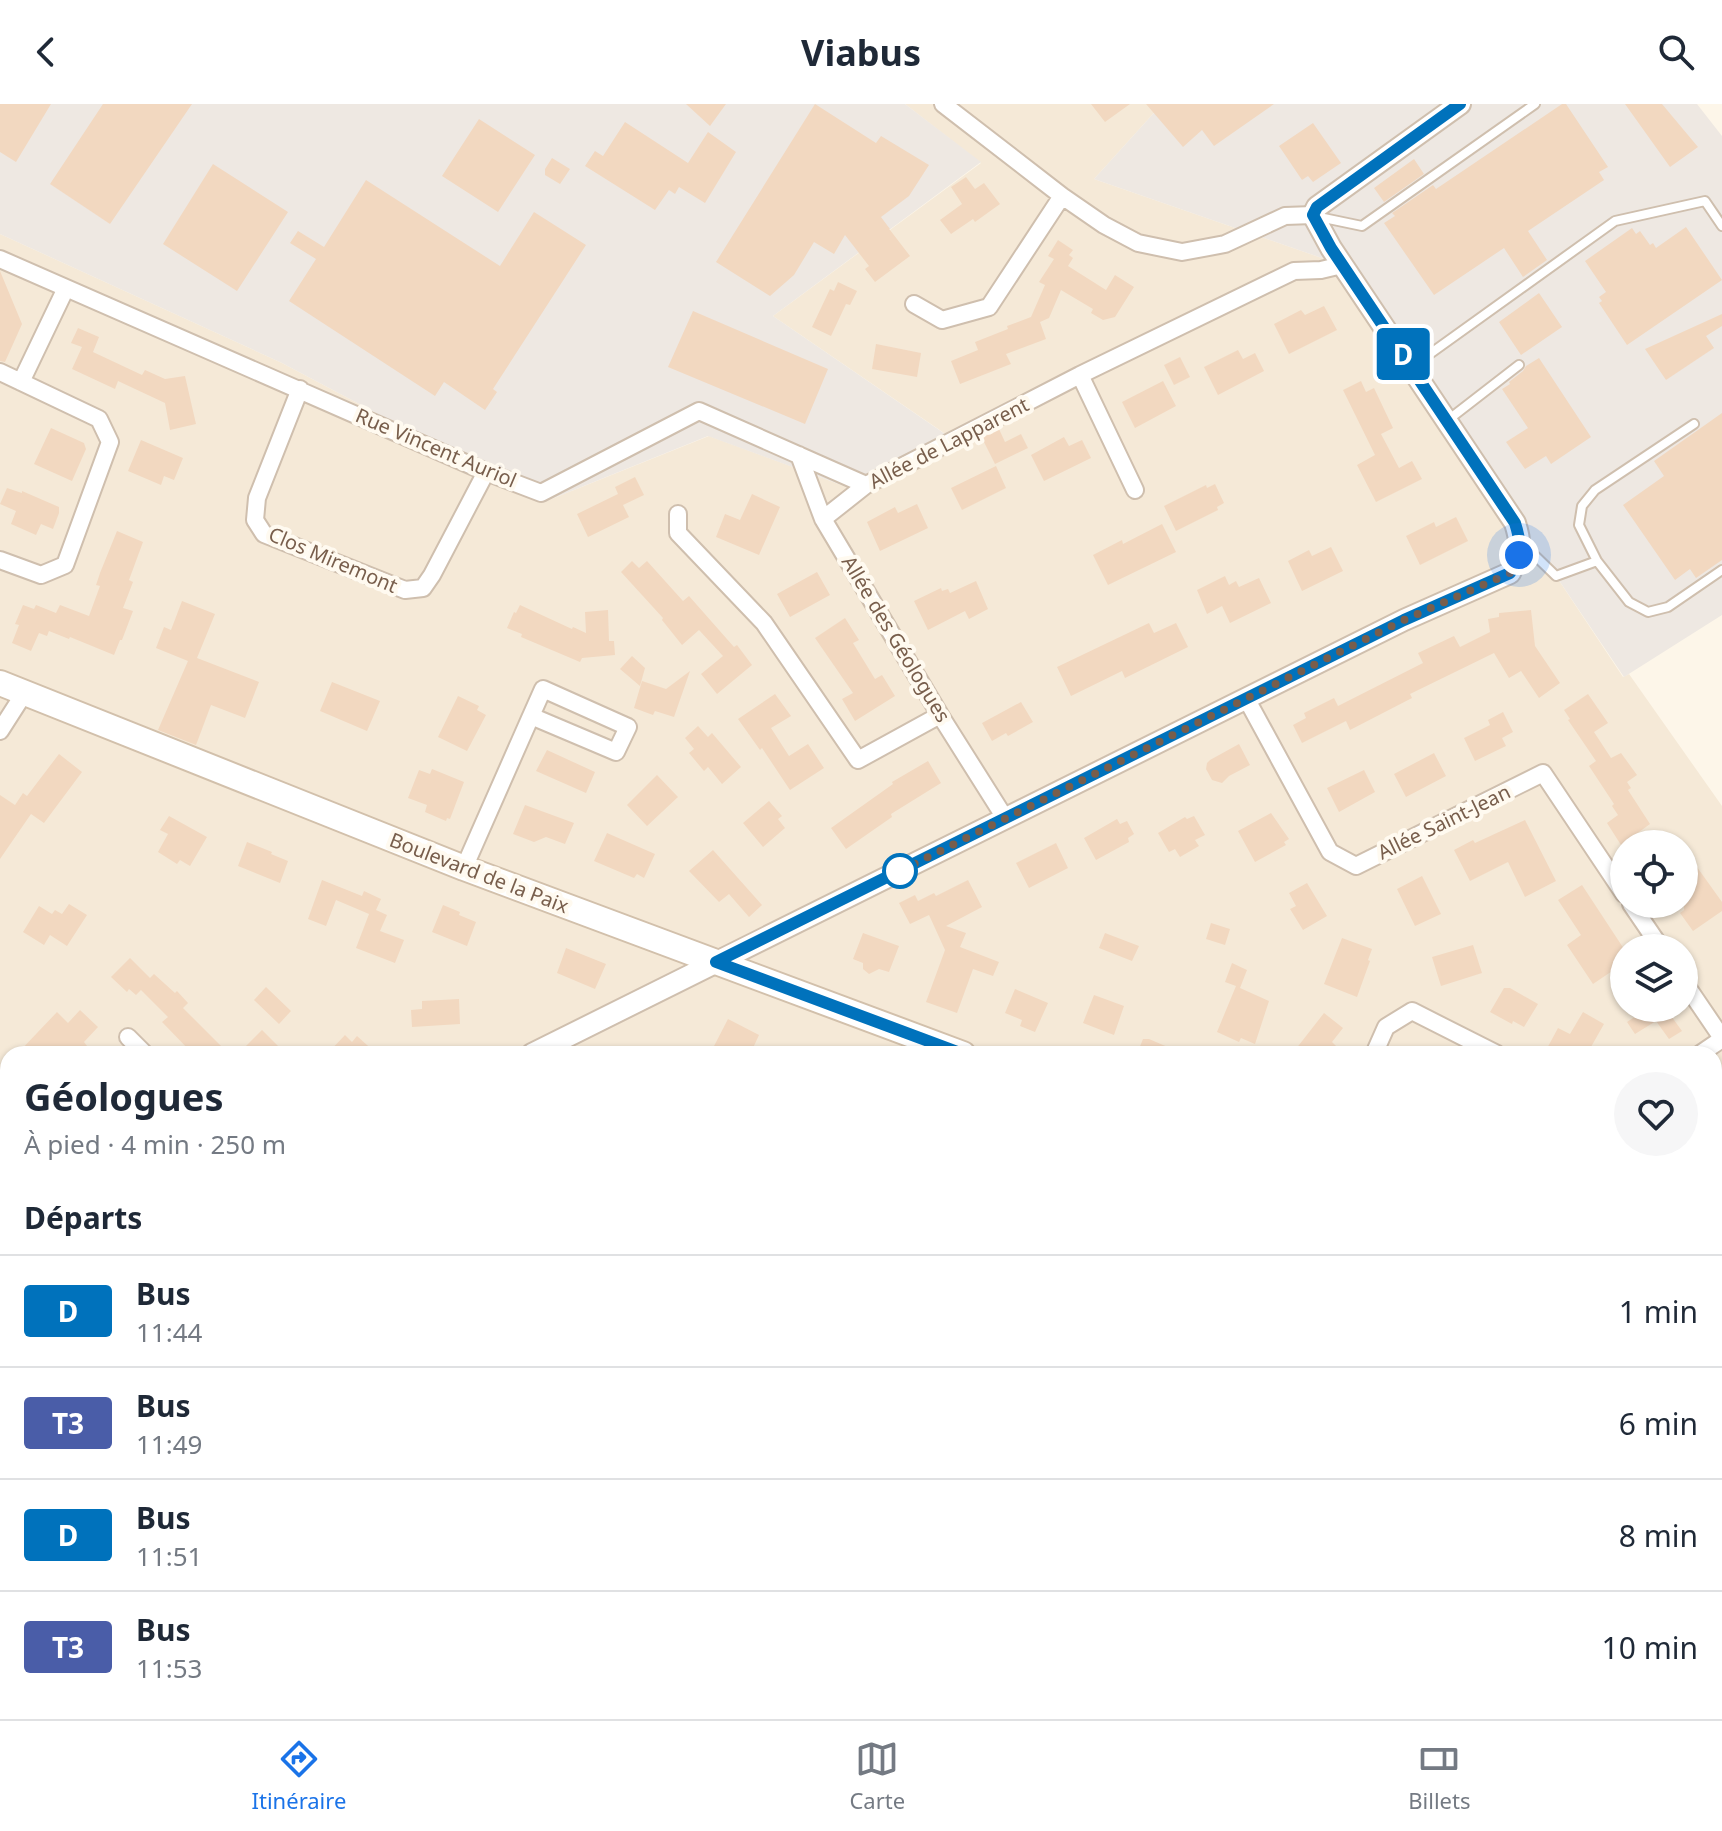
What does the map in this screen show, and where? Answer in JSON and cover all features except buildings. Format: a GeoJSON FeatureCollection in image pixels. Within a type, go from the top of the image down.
{"type":"FeatureCollection","features":[{"type":"Feature","properties":{"kind":"main road","name":"Boulevard de la Paix"},"geometry":{"type":"LineString","coordinates":[[0,683],[464,868],[942,1046]]}},
{"type":"Feature","properties":{"kind":"street"},"geometry":{"type":"LineString","coordinates":[[943,104],[1062,196],[1104,225],[1138,243],[1182,252],[1225,244],[1285,216],[1313,215]]}},
{"type":"Feature","properties":{"kind":"street"},"geometry":{"type":"LineString","coordinates":[[1313,215],[1317,207],[1460,104]]}},
{"type":"Feature","properties":{"kind":"street"},"geometry":{"type":"LineString","coordinates":[[914,304],[942,320],[989,307],[1062,196]]}},
{"type":"Feature","properties":{"kind":"street"},"geometry":{"type":"LineString","coordinates":[[550,1046],[1404,620],[1510,573],[1519,555],[1521,542],[1515,523],[1342,265],[1313,215]]}},
{"type":"Feature","properties":{"kind":"street","name":"Rue Vincent Auriol"},"geometry":{"type":"LineString","coordinates":[[0,259],[486,472],[541,493],[699,411],[866,485]]}},
{"type":"Feature","properties":{"kind":"street","name":"Allée de Lapparent"},"geometry":{"type":"LineString","coordinates":[[823,519],[866,485],[1080,375],[1294,271],[1342,265]]}},
{"type":"Feature","properties":{"kind":"street"},"geometry":{"type":"LineString","coordinates":[[21,382],[66,288]]}},
{"type":"Feature","properties":{"kind":"street"},"geometry":{"type":"LineString","coordinates":[[0,372],[99,419],[110,442],[65,565],[41,575],[0,560]]}},
{"type":"Feature","properties":{"kind":"street"},"geometry":{"type":"LineString","coordinates":[[1080,375],[1135,490]]}},
{"type":"Feature","properties":{"kind":"street","name":"Clos Miremont"},"geometry":{"type":"LineString","coordinates":[[300,389],[257,498],[255,520],[264,534],[405,590],[423,588],[486,472]]}},
{"type":"Feature","properties":{"kind":"street","name":"Allée des Géologues"},"geometry":{"type":"LineString","coordinates":[[799,455],[823,519],[1005,818]]}},
{"type":"Feature","properties":{"kind":"street"},"geometry":{"type":"LineString","coordinates":[[678,514],[678,533],[764,623],[858,760],[940,715]]}},
{"type":"Feature","properties":{"kind":"street"},"geometry":{"type":"LineString","coordinates":[[464,868],[531,716],[543,689],[628,727],[616,752],[531,716]]}},
{"type":"Feature","properties":{"kind":"street"},"geometry":{"type":"LineString","coordinates":[[0,731],[25,692]]}},
{"type":"Feature","properties":{"kind":"street","name":"Allée Saint-Jean"},"geometry":{"type":"LineString","coordinates":[[1246,698],[1330,852],[1356,866],[1543,773],[1610,873]]}},
{"type":"Feature","properties":{"kind":"street"},"geometry":{"type":"LineString","coordinates":[[1698,1003],[1722,1039]]}},
{"type":"Feature","properties":{"kind":"street"},"geometry":{"type":"LineString","coordinates":[[1378,1046],[1386,1027],[1412,1011],[1481,1046]]}},
{"type":"Feature","properties":{"kind":"street"},"geometry":{"type":"LineString","coordinates":[[128,1037],[137,1046]]}},
{"type":"Feature","properties":{"kind":"lane"},"geometry":{"type":"LineString","coordinates":[[1313,215],[1362,226],[1535,104]]}},
{"type":"Feature","properties":{"kind":"lane"},"geometry":{"type":"LineString","coordinates":[[1411,367],[1615,221],[1705,201],[1722,226]]}},
{"type":"Feature","properties":{"kind":"lane"},"geometry":{"type":"LineString","coordinates":[[1447,421],[1519,365]]}},
{"type":"Feature","properties":{"kind":"lane"},"geometry":{"type":"LineString","coordinates":[[1694,424],[1595,490],[1582,506],[1579,525],[1597,561],[1629,602],[1648,612],[1668,607],[1722,570]]}},
{"type":"Feature","properties":{"kind":"lane"},"geometry":{"type":"LineString","coordinates":[[1521,542],[1556,576],[1597,561]]}},
{"type":"Feature","properties":{"kind":"shaded area"},"geometry":{"type":"Polygon","coordinates":[[[0,104],[905,104],[981,162],[773,316],[964,447],[863,493],[708,436],[544,502],[282,363],[0,234],[0,104]]]}},
{"type":"Feature","properties":{"kind":"shaded area"},"geometry":{"type":"Polygon","coordinates":[[[905,104],[1162,104],[1094,179],[1342,265],[1623,677],[1629,674],[1722,806],[1722,1046],[0,1046],[0,234],[282,363],[544,502],[709,436],[863,493],[963,446],[773,316],[981,163],[905,104]]]}},
{"type":"Feature","properties":{"kind":"shaded area"},"geometry":{"type":"Polygon","coordinates":[[[1162,104],[1697,104],[1722,136],[1722,615],[1624,677],[1556,576],[1521,542],[1342,265],[1094,179],[1162,104]]]}},
{"type":"Feature","properties":{"kind":"bus line","name":"D"},"geometry":{"type":"LineString","coordinates":[[942,1046],[716,962],[1404,620],[1510,573],[1519,555],[1521,542],[1515,523],[1331,248],[1313,215],[1317,207],[1460,104]]}},
{"type":"Feature","properties":{"kind":"route"},"geometry":{"type":"LineString","coordinates":[[900,871],[888,877],[1404,620],[1510,573],[1519,555]]}}]}
